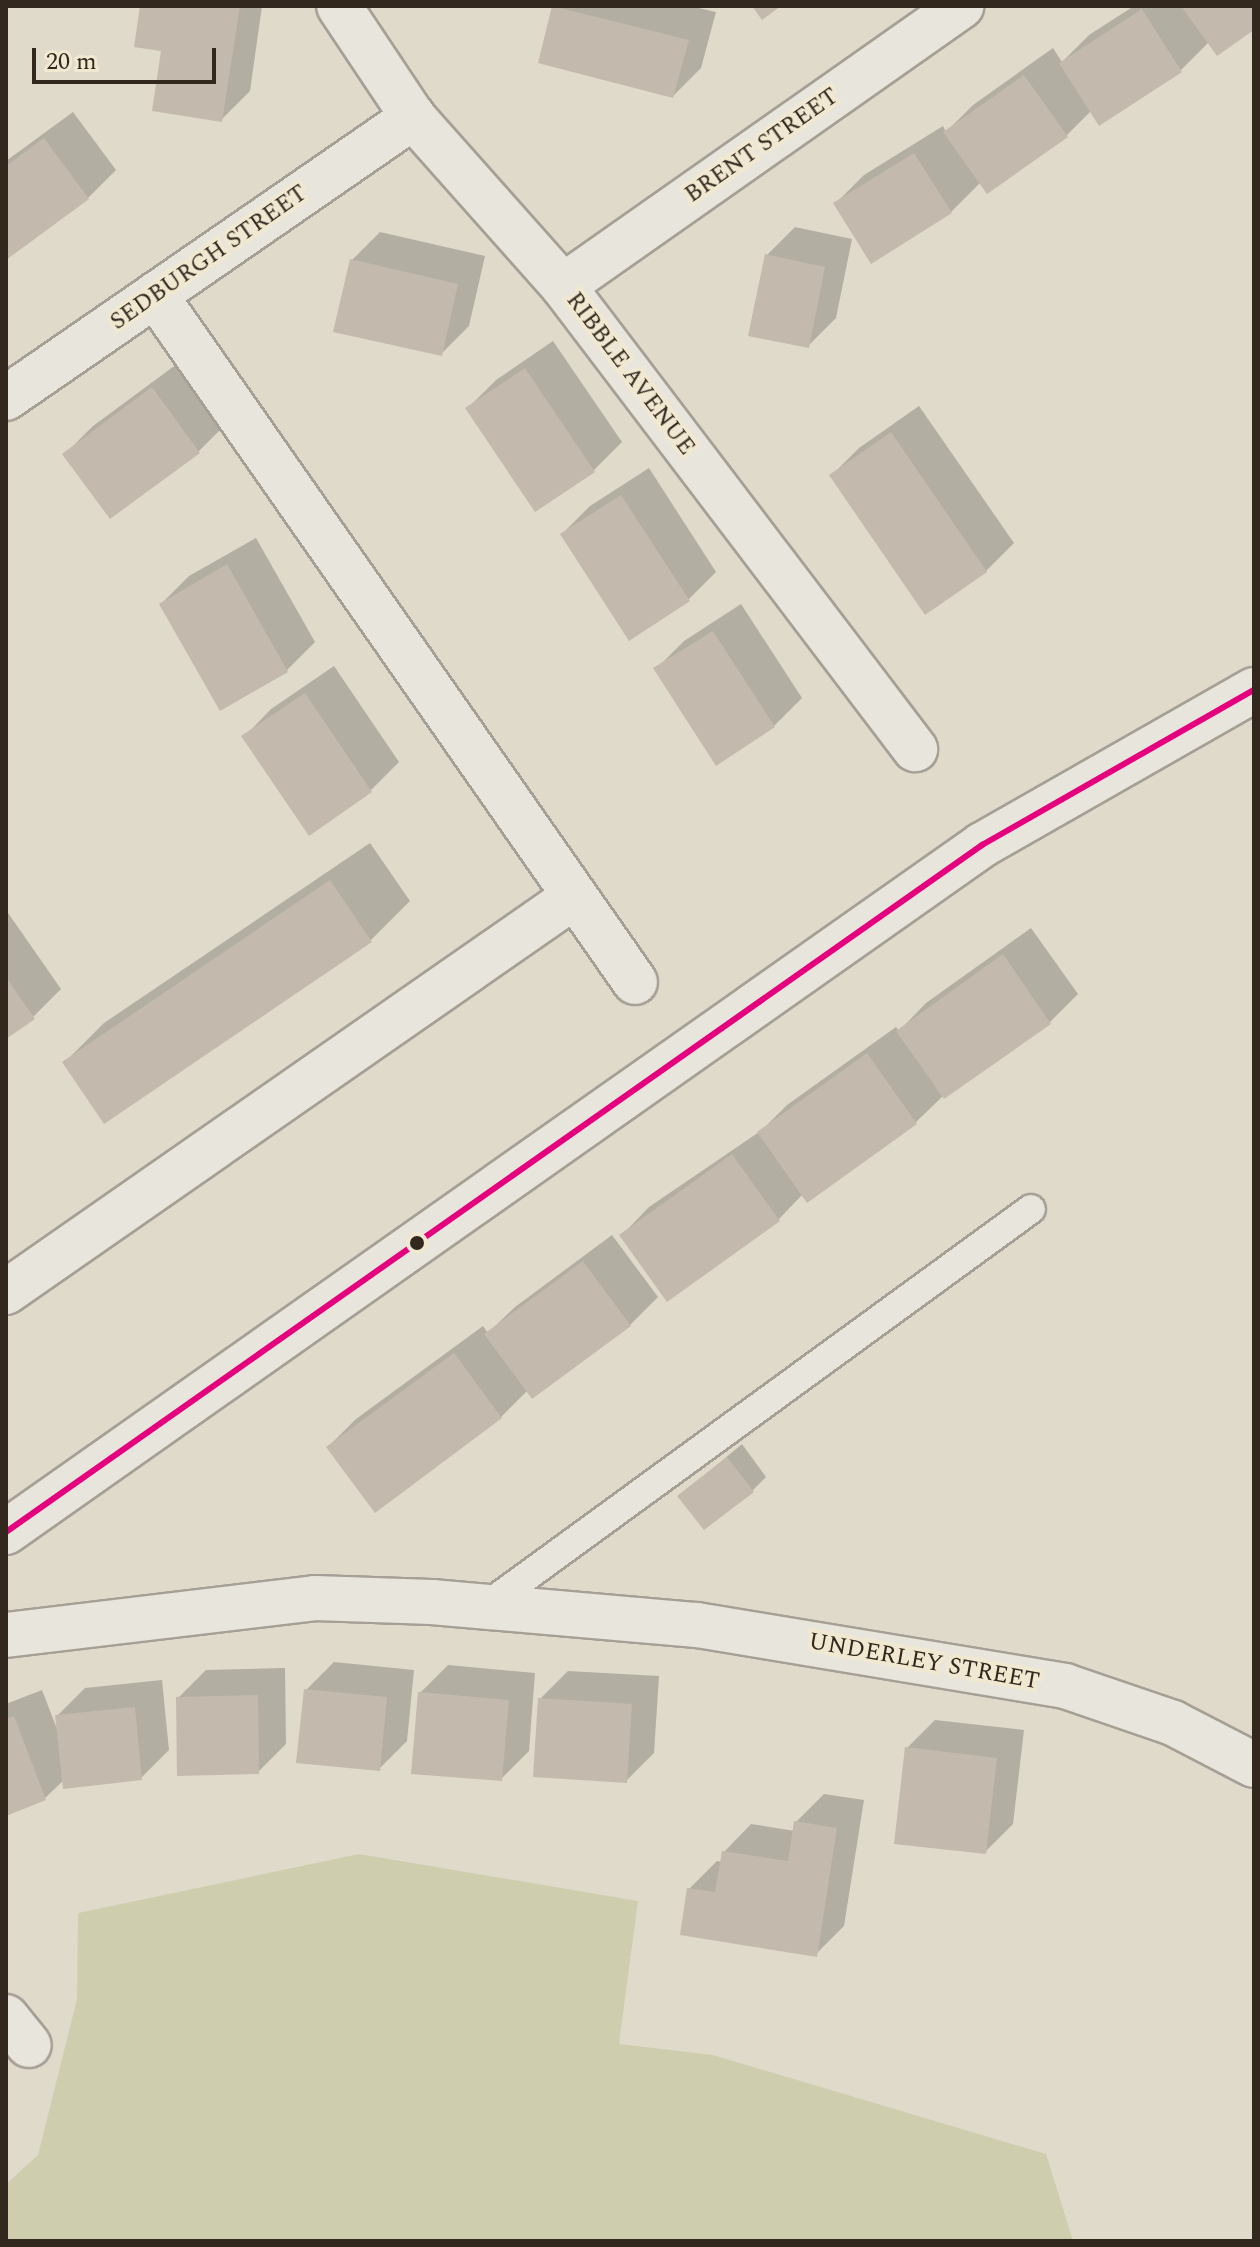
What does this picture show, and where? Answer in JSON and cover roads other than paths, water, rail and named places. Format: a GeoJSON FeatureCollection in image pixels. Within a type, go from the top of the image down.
{"type":"FeatureCollection","features":[{"type":"Feature","properties":{"kind":"street","name":"RIBBLE AVENUE"},"geometry":{"type":"LineString","coordinates":[[339,6],[413,117],[563,286],[915,749]]}},
{"type":"Feature","properties":{"kind":"street","name":"BRENT STREET"},"geometry":{"type":"LineString","coordinates":[[563,286],[962,6]]}},
{"type":"Feature","properties":{"kind":"street","name":"SEDBURGH STREET"},"geometry":{"type":"LineString","coordinates":[[6,398],[413,117]]}},
{"type":"Feature","properties":{"kind":"street"},"geometry":{"type":"LineString","coordinates":[[155,295],[635,982]]}},
{"type":"Feature","properties":{"kind":"street"},"geometry":{"type":"LineString","coordinates":[[6,1532],[982,845],[1254,690]]}},
{"type":"Feature","properties":{"kind":"street"},"geometry":{"type":"LineString","coordinates":[[6,1292],[575,896]]}},
{"type":"Feature","properties":{"kind":"street","name":"UNDERLEY STREET"},"geometry":{"type":"LineString","coordinates":[[6,1635],[315,1598],[486,1606],[697,1625],[1065,1686],[1173,1723],[1254,1765]]}},
{"type":"Feature","properties":{"kind":"lane"},"geometry":{"type":"LineString","coordinates":[[486,1606],[1031,1209]]}}]}
